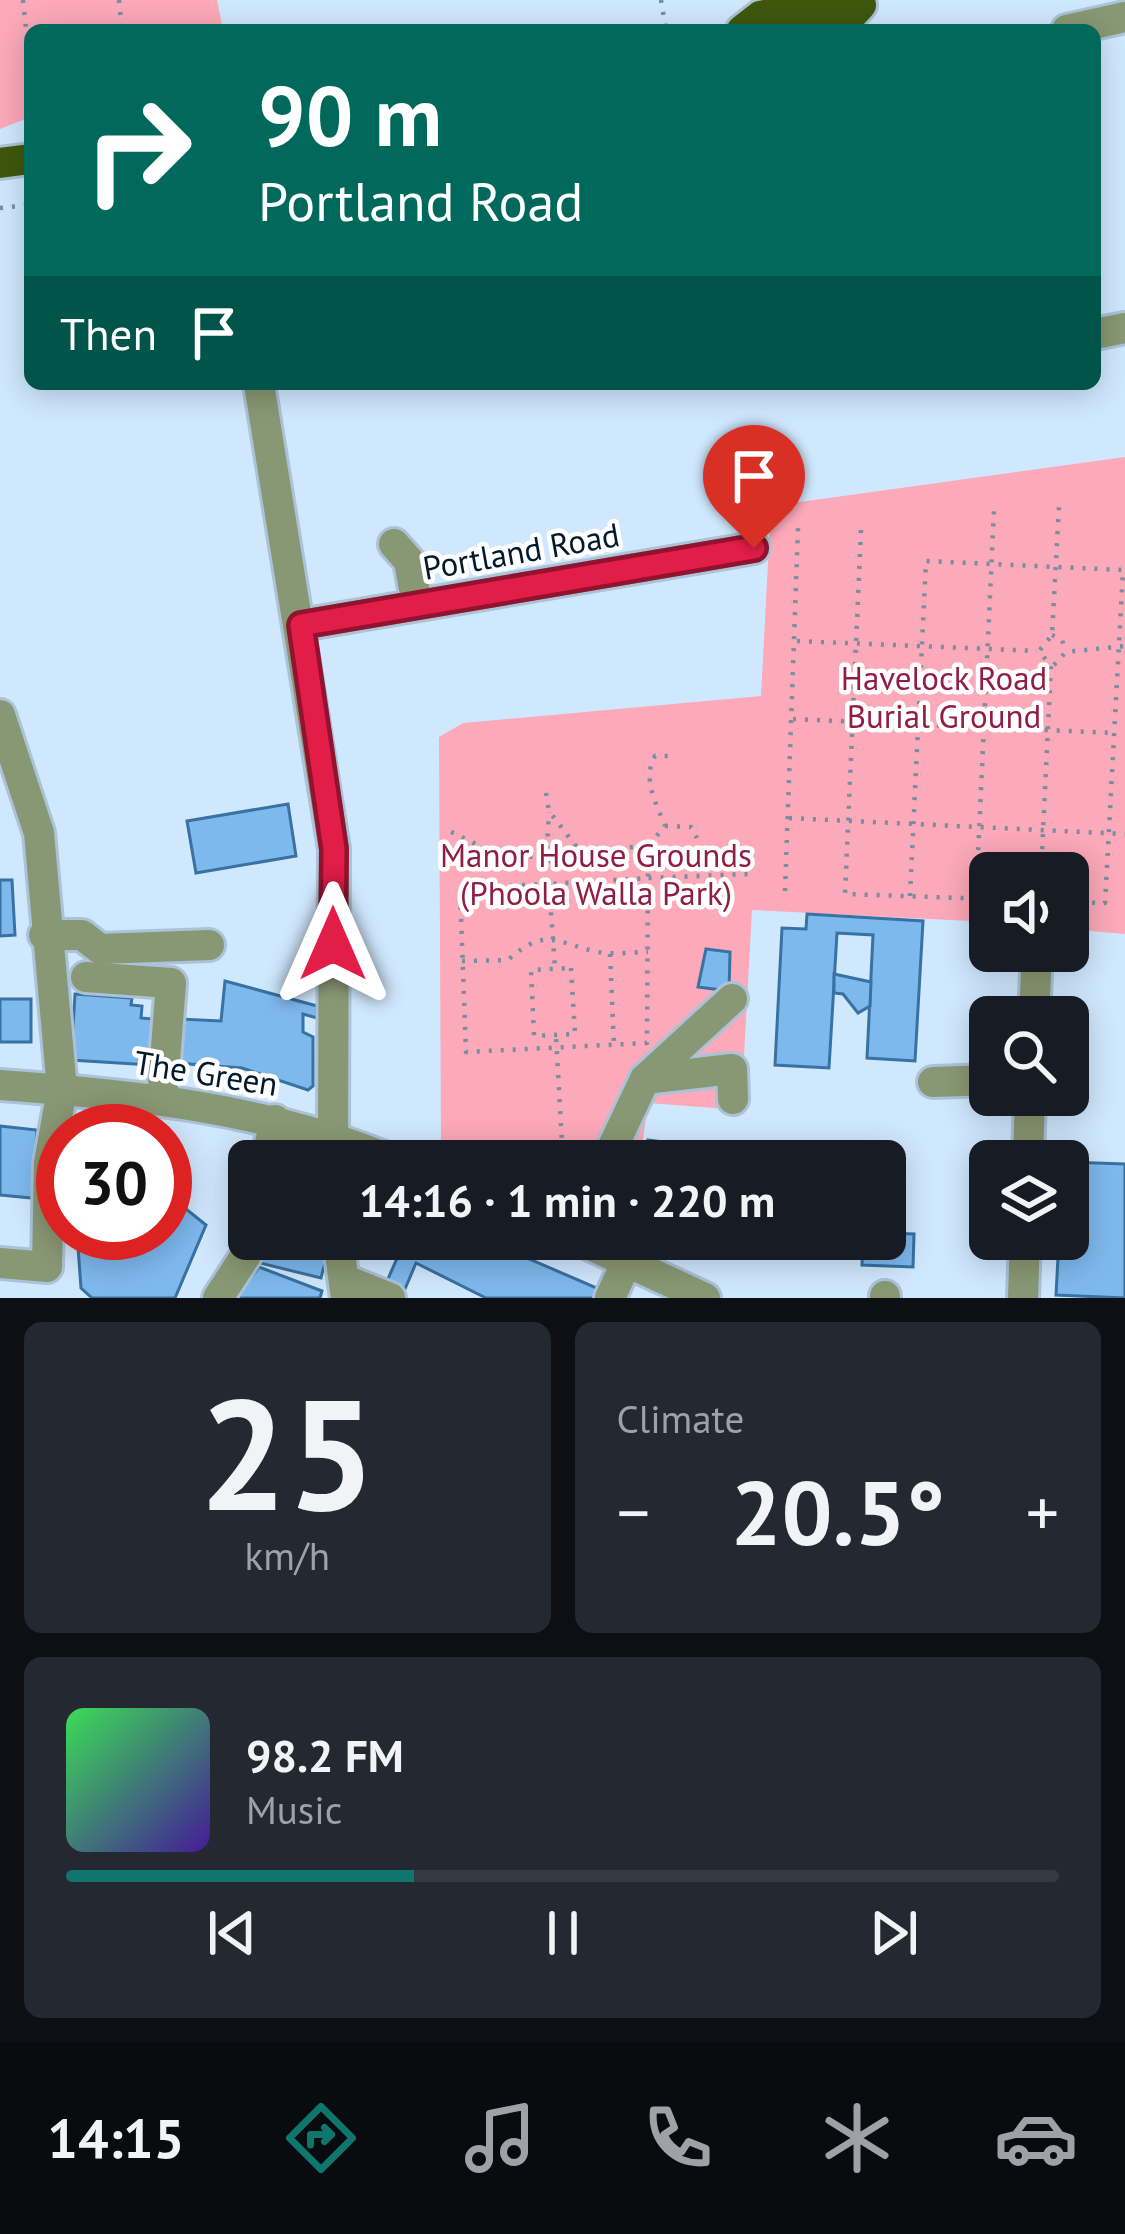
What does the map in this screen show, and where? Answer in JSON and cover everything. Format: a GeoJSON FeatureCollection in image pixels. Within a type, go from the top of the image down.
{"type":"FeatureCollection","features":[{"type":"Feature","properties":{"kind":"main road"},"geometry":{"type":"LineString","coordinates":[[750,24],[760,16],[835,6]]}},
{"type":"Feature","properties":{"kind":"street"},"geometry":{"type":"LineString","coordinates":[[1094,24],[1125,17]]}},
{"type":"Feature","properties":{"kind":"street"},"geometry":{"type":"LineString","coordinates":[[260,390],[334,849],[333,1135]]}},
{"type":"Feature","properties":{"kind":"street"},"geometry":{"type":"LineString","coordinates":[[394,544],[409,561],[417,604]]}},
{"type":"Feature","properties":{"kind":"street","name":"Portland Road"},"geometry":{"type":"LineString","coordinates":[[301,625],[754,548]]}},
{"type":"Feature","properties":{"kind":"street"},"geometry":{"type":"LineString","coordinates":[[0,715],[39,833],[44,934],[62,1090],[49,1162],[47,1267],[0,1263]]}},
{"type":"Feature","properties":{"kind":"street"},"geometry":{"type":"LineString","coordinates":[[44,934],[82,934],[100,949],[209,945]]}},
{"type":"Feature","properties":{"kind":"street"},"geometry":{"type":"LineString","coordinates":[[86,977],[171,982],[162,1099]]}},
{"type":"Feature","properties":{"kind":"street"},"geometry":{"type":"LineString","coordinates":[[617,1140],[645,1079],[732,999]]}},
{"type":"Feature","properties":{"kind":"street"},"geometry":{"type":"LineString","coordinates":[[645,1079],[733,1069],[733,1100]]}},
{"type":"Feature","properties":{"kind":"street"},"geometry":{"type":"LineString","coordinates":[[933,1082],[969,1081]]}},
{"type":"Feature","properties":{"kind":"street","name":"The Green"},"geometry":{"type":"LineString","coordinates":[[0,1084],[162,1099],[275,1120],[340,1140]]}},
{"type":"Feature","properties":{"kind":"street"},"geometry":{"type":"LineString","coordinates":[[271,1140],[275,1120]]}},
{"type":"Feature","properties":{"kind":"street"},"geometry":{"type":"LineString","coordinates":[[218,1298],[243,1260]]}},
{"type":"Feature","properties":{"kind":"street"},"geometry":{"type":"LineString","coordinates":[[1023,1298],[1024,1260]]}},
{"type":"Feature","properties":{"kind":"street"},"geometry":{"type":"LineString","coordinates":[[610,1298],[627,1261],[705,1298]]}},
{"type":"Feature","properties":{"kind":"street"},"geometry":{"type":"LineString","coordinates":[[346,1289],[390,1298]]}},
{"type":"Feature","properties":{"kind":"path"},"geometry":{"type":"LineString","coordinates":[[1039,651],[1052,635],[1059,506]]}},
{"type":"Feature","properties":{"kind":"path"},"geometry":{"type":"LineString","coordinates":[[978,852],[994,509]]}},
{"type":"Feature","properties":{"kind":"path"},"geometry":{"type":"LineString","coordinates":[[785,891],[797,641],[797,528]]}},
{"type":"Feature","properties":{"kind":"path"},"geometry":{"type":"LineString","coordinates":[[861,530],[845,894],[969,898]]}},
{"type":"Feature","properties":{"kind":"path"},"geometry":{"type":"LineString","coordinates":[[910,896],[926,561],[1123,570],[1105,903],[1089,903]]}},
{"type":"Feature","properties":{"kind":"path"},"geometry":{"type":"LineString","coordinates":[[1052,635],[1062,640],[1066,652]]}},
{"type":"Feature","properties":{"kind":"path"},"geometry":{"type":"LineString","coordinates":[[797,641],[1039,651],[1051,666],[1042,852]]}},
{"type":"Feature","properties":{"kind":"path"},"geometry":{"type":"LineString","coordinates":[[1051,666],[1066,652],[1122,646]]}},
{"type":"Feature","properties":{"kind":"path"},"geometry":{"type":"LineString","coordinates":[[793,719],[1114,733]]}},
{"type":"Feature","properties":{"kind":"path"},"geometry":{"type":"LineString","coordinates":[[665,826],[651,790],[649,766],[655,756],[671,756]]}},
{"type":"Feature","properties":{"kind":"path"},"geometry":{"type":"LineString","coordinates":[[538,857],[547,849],[546,793]]}},
{"type":"Feature","properties":{"kind":"path"},"geometry":{"type":"LineString","coordinates":[[549,811],[581,853]]}},
{"type":"Feature","properties":{"kind":"path"},"geometry":{"type":"LineString","coordinates":[[788,818],[1125,834]]}},
{"type":"Feature","properties":{"kind":"path"},"geometry":{"type":"LineString","coordinates":[[665,826],[691,827],[697,838]]}},
{"type":"Feature","properties":{"kind":"path"},"geometry":{"type":"LineString","coordinates":[[665,826],[649,845],[648,878],[647,1043],[466,1052],[460,888],[648,878],[748,874]]}},
{"type":"Feature","properties":{"kind":"path"},"geometry":{"type":"LineString","coordinates":[[451,832],[500,856],[538,857],[548,865],[556,856],[649,845]]}},
{"type":"Feature","properties":{"kind":"path"},"geometry":{"type":"LineString","coordinates":[[547,849],[556,856]]}},
{"type":"Feature","properties":{"kind":"path"},"geometry":{"type":"LineString","coordinates":[[549,884],[555,968]]}},
{"type":"Feature","properties":{"kind":"path"},"geometry":{"type":"LineString","coordinates":[[462,961],[508,960],[526,943],[553,938],[610,952],[648,952]]}},
{"type":"Feature","properties":{"kind":"path"},"geometry":{"type":"LineString","coordinates":[[610,952],[614,1045]]}},
{"type":"Feature","properties":{"kind":"path"},"geometry":{"type":"LineString","coordinates":[[571,968],[575,1034],[556,1035],[534,1036],[531,970],[571,968]]}},
{"type":"Feature","properties":{"kind":"path"},"geometry":{"type":"LineString","coordinates":[[556,1035],[562,1140]]}},
{"type":"Feature","properties":{"kind":"green space"},"geometry":{"type":"Polygon","coordinates":[[[0,0],[217,0],[222,24],[24,24],[24,119],[0,129],[0,0]]]}},
{"type":"Feature","properties":{"kind":"green space"},"geometry":{"type":"Polygon","coordinates":[[[1125,457],[1125,934],[1089,931],[1089,852],[969,852],[969,921],[752,910],[741,1110],[648,1103],[643,1140],[441,1140],[439,737],[463,723],[761,696],[771,506],[1125,457]]]}},
{"type":"Feature","properties":{"kind":"building"},"geometry":{"type":"Polygon","coordinates":[[[288,804],[296,856],[196,873],[187,821],[288,804]]]}},
{"type":"Feature","properties":{"kind":"building"},"geometry":{"type":"Polygon","coordinates":[[[0,880],[12,880],[15,935],[0,936],[0,880]]]}},
{"type":"Feature","properties":{"kind":"building"},"geometry":{"type":"Polygon","coordinates":[[[807,914],[923,921],[915,1061],[867,1058],[873,935],[837,933],[829,1068],[775,1065],[782,928],[806,929],[807,914]]]}},
{"type":"Feature","properties":{"kind":"building"},"geometry":{"type":"Polygon","coordinates":[[[706,949],[730,952],[729,991],[698,987],[706,949]]]}},
{"type":"Feature","properties":{"kind":"building"},"geometry":{"type":"Polygon","coordinates":[[[834,974],[871,982],[870,1006],[858,1013],[843,994],[834,993],[834,974]]]}},
{"type":"Feature","properties":{"kind":"building"},"geometry":{"type":"Polygon","coordinates":[[[225,981],[317,1006],[317,1018],[303,1014],[303,1032],[313,1037],[313,1086],[308,1090],[242,1068],[177,1063],[180,1019],[221,1021],[225,981]]]}},
{"type":"Feature","properties":{"kind":"building"},"geometry":{"type":"Polygon","coordinates":[[[75,994],[132,998],[131,1005],[142,1006],[141,1018],[153,1019],[150,1065],[71,1060],[75,994]]]}},
{"type":"Feature","properties":{"kind":"building"},"geometry":{"type":"Polygon","coordinates":[[[0,999],[31,999],[31,1042],[0,1042],[0,999]]]}},
{"type":"Feature","properties":{"kind":"building"},"geometry":{"type":"Polygon","coordinates":[[[0,1126],[36,1130],[32,1198],[0,1195],[0,1126]]]}},
{"type":"Feature","properties":{"kind":"building"},"geometry":{"type":"Polygon","coordinates":[[[1089,1163],[1125,1164],[1125,1298],[1056,1295],[1058,1260],[1089,1260],[1089,1163]]]}},
{"type":"Feature","properties":{"kind":"building"},"geometry":{"type":"Polygon","coordinates":[[[192,1214],[206,1225],[192,1258],[192,1214]]]}},
{"type":"Feature","properties":{"kind":"building"},"geometry":{"type":"Polygon","coordinates":[[[906,1234],[914,1234],[913,1267],[862,1265],[862,1260],[906,1260],[906,1234]]]}},
{"type":"Feature","properties":{"kind":"building"},"geometry":{"type":"Polygon","coordinates":[[[79,1260],[191,1260],[175,1298],[92,1298],[81,1288],[79,1260]]]}},
{"type":"Feature","properties":{"kind":"building"},"geometry":{"type":"Polygon","coordinates":[[[252,1260],[326,1260],[321,1278],[252,1260]]]}},
{"type":"Feature","properties":{"kind":"building"},"geometry":{"type":"Polygon","coordinates":[[[396,1260],[532,1260],[599,1289],[595,1298],[486,1298],[416,1263],[402,1296],[384,1288],[396,1260]]]}},
{"type":"Feature","properties":{"kind":"building"},"geometry":{"type":"Polygon","coordinates":[[[259,1267],[322,1291],[320,1298],[235,1298],[259,1267]]]}},
{"type":"Feature","properties":{"kind":"route"},"geometry":{"type":"LineString","coordinates":[[333,944],[334,849],[301,625],[754,548]]}},
{"type":"Feature","properties":{"kind":"park label","name":"Havelock Road Burial Ground"},"geometry":{"type":"Point","coordinates":[944,697]}},
{"type":"Feature","properties":{"kind":"park label","name":"Manor House Grounds (Phoola Walla Park)"},"geometry":{"type":"Point","coordinates":[596,874]}}]}
